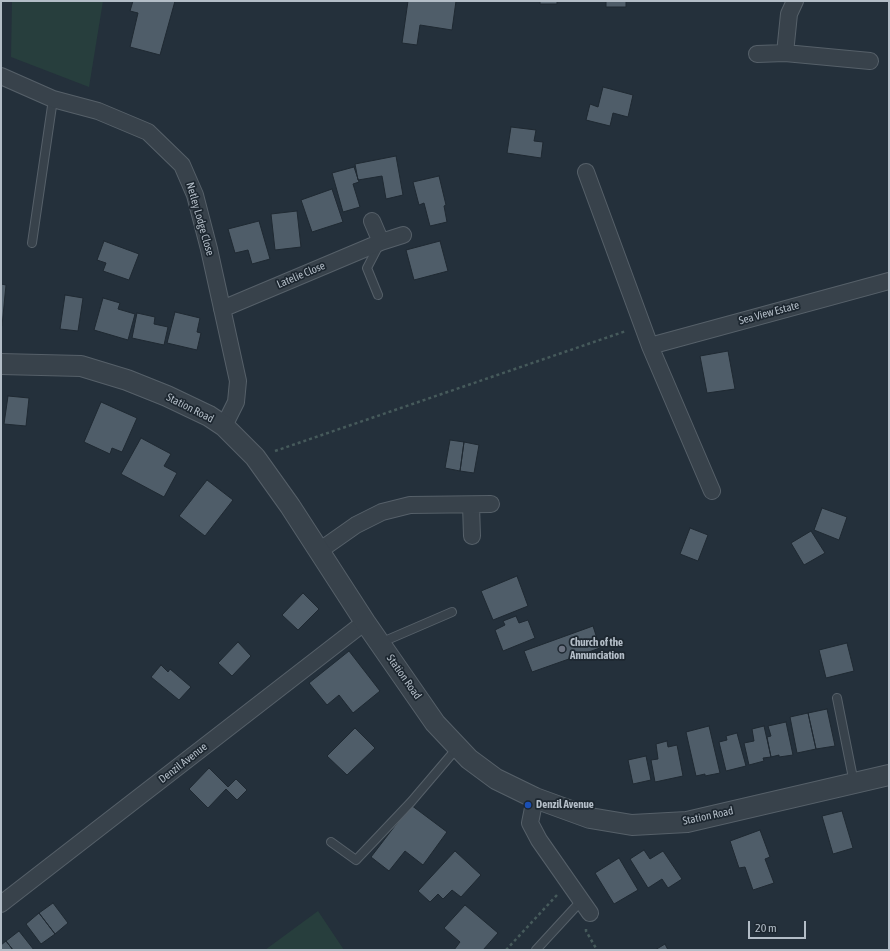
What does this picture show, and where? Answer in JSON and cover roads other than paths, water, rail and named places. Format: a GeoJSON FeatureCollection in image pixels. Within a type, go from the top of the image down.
{"type":"FeatureCollection","features":[{"type":"Feature","properties":{"kind":"street"},"geometry":{"type":"LineString","coordinates":[[785,53],[789,14],[794,1]]}},
{"type":"Feature","properties":{"kind":"street"},"geometry":{"type":"LineString","coordinates":[[757,54],[785,53],[870,61]]}},
{"type":"Feature","properties":{"kind":"street","name":"Netley Lodge Close"},"geometry":{"type":"LineString","coordinates":[[1,76],[53,99],[98,111],[148,132],[182,165],[195,195],[209,249],[238,381],[236,402],[224,426]]}},
{"type":"Feature","properties":{"kind":"street"},"geometry":{"type":"LineString","coordinates":[[586,172],[650,346],[712,491]]}},
{"type":"Feature","properties":{"kind":"street"},"geometry":{"type":"LineString","coordinates":[[372,222],[381,242]]}},
{"type":"Feature","properties":{"kind":"street","name":"Latelie Close"},"geometry":{"type":"LineString","coordinates":[[222,309],[402,234]]}},
{"type":"Feature","properties":{"kind":"street","name":"Sea View Estate"},"geometry":{"type":"LineString","coordinates":[[650,346],[889,281]]}},
{"type":"Feature","properties":{"kind":"street","name":"Station Road"},"geometry":{"type":"LineString","coordinates":[[1,364],[81,366],[127,380],[167,396],[209,416],[224,426],[255,457],[290,506],[365,622],[435,723],[469,759],[496,779],[535,798],[590,818],[632,825],[679,823],[694,821],[889,775]]}},
{"type":"Feature","properties":{"kind":"street"},"geometry":{"type":"LineString","coordinates":[[319,551],[356,525],[382,512],[410,505],[491,504]]}},
{"type":"Feature","properties":{"kind":"street"},"geometry":{"type":"LineString","coordinates":[[471,505],[472,536]]}},
{"type":"Feature","properties":{"kind":"street","name":"Denzil Avenue"},"geometry":{"type":"LineString","coordinates":[[1,904],[365,622]]}},
{"type":"Feature","properties":{"kind":"street"},"geometry":{"type":"LineString","coordinates":[[535,798],[530,823],[539,840],[586,907]]}},
{"type":"Feature","properties":{"kind":"lane"},"geometry":{"type":"LineString","coordinates":[[32,243],[53,99]]}},
{"type":"Feature","properties":{"kind":"lane"},"geometry":{"type":"LineString","coordinates":[[378,295],[367,268],[381,242]]}},
{"type":"Feature","properties":{"kind":"lane"},"geometry":{"type":"LineString","coordinates":[[380,643],[452,612]]}},
{"type":"Feature","properties":{"kind":"lane"},"geometry":{"type":"LineString","coordinates":[[837,698],[854,783]]}},
{"type":"Feature","properties":{"kind":"lane"},"geometry":{"type":"LineString","coordinates":[[332,842],[356,860],[411,802],[458,747]]}},
{"type":"Feature","properties":{"kind":"lane"},"geometry":{"type":"LineString","coordinates":[[536,950],[586,907]]}},
{"type":"Feature","properties":{"kind":"place","name":"Church of the Annunciation"},"geometry":{"type":"Point","coordinates":[562,649]}},
{"type":"Feature","properties":{"kind":"place","name":"Denzil Avenue"},"geometry":{"type":"Point","coordinates":[528,805]}}]}
